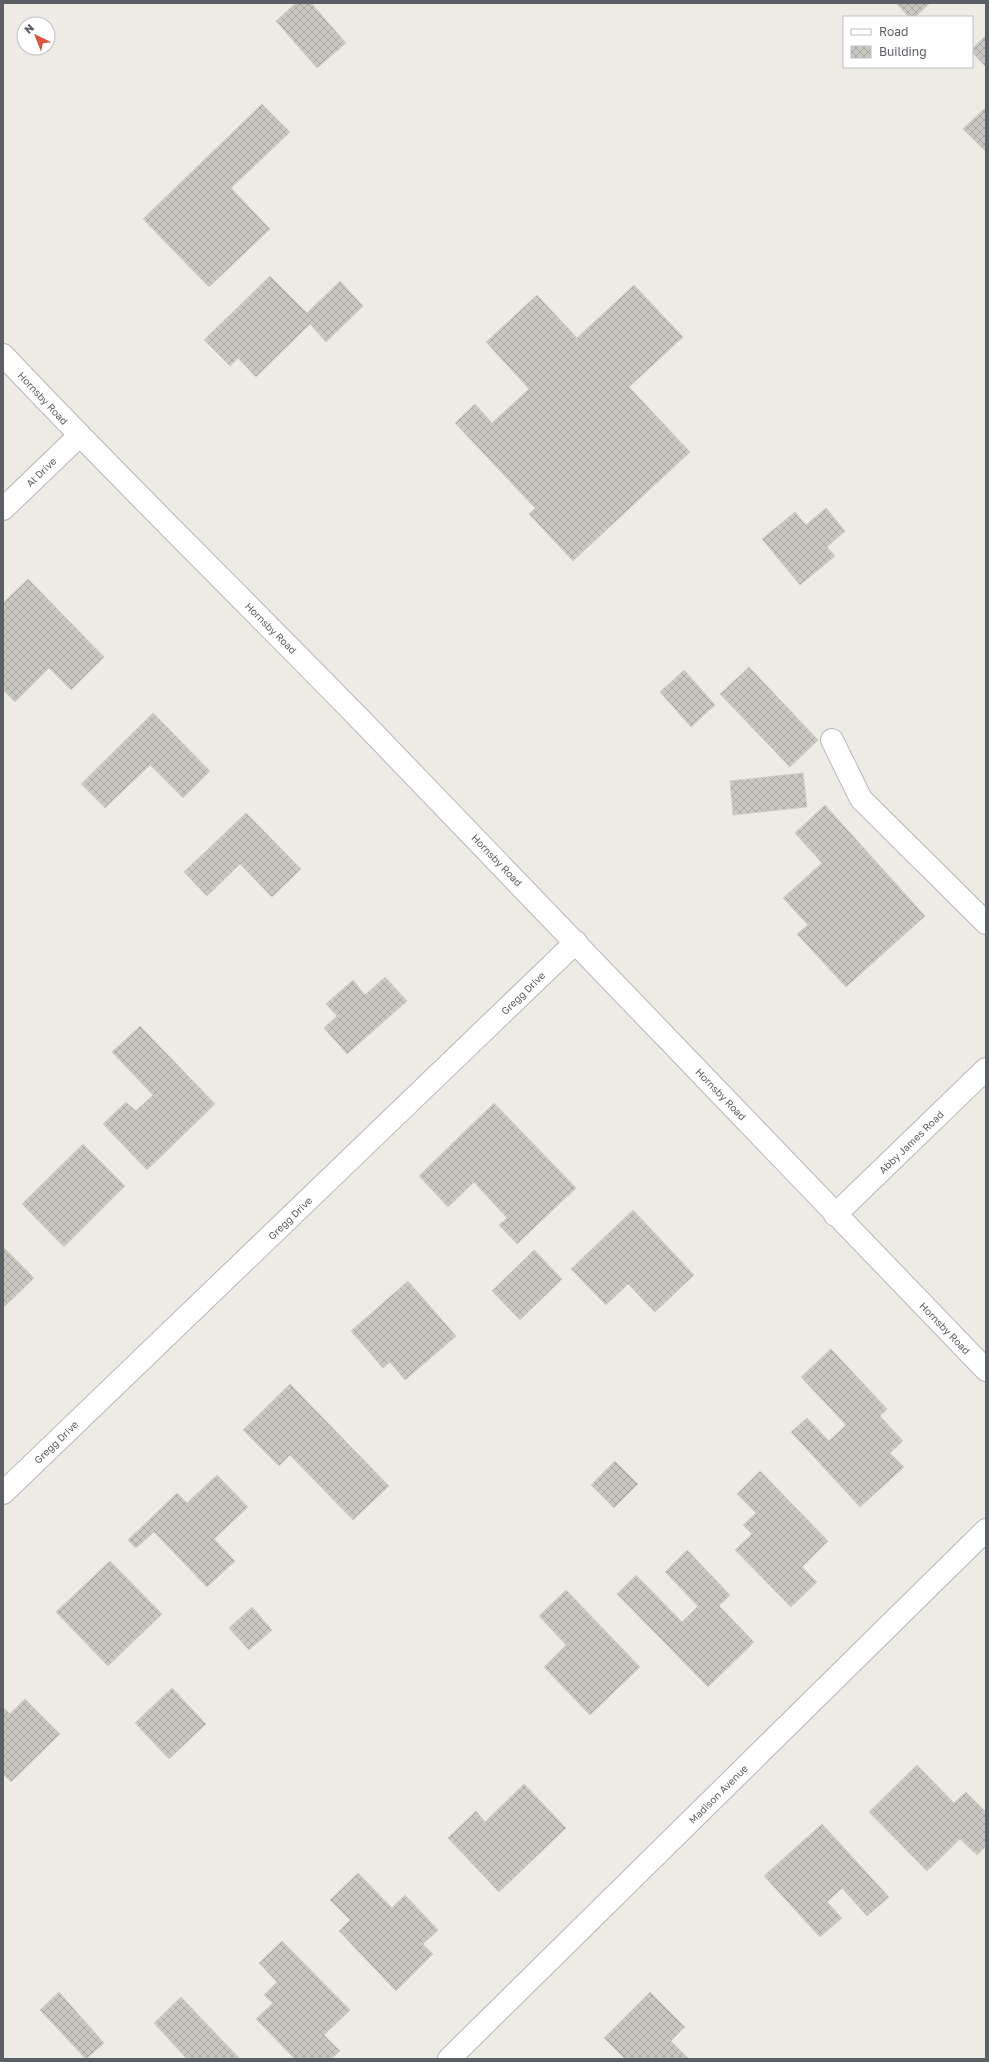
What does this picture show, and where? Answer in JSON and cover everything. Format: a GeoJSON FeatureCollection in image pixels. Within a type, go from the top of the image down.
{"type":"FeatureCollection","features":[{"type":"Feature","properties":{"kind":"street","name":"Hornsby Road"},"geometry":{"type":"LineString","coordinates":[[3,355],[79,436],[298,656],[576,942],[835,1215],[986,1370]]}},
{"type":"Feature","properties":{"kind":"street","name":"Al Drive"},"geometry":{"type":"LineString","coordinates":[[3,509],[79,436]]}},
{"type":"Feature","properties":{"kind":"street"},"geometry":{"type":"LineString","coordinates":[[832,740],[861,799],[986,923]]}},
{"type":"Feature","properties":{"kind":"street","name":"Gregg Drive"},"geometry":{"type":"LineString","coordinates":[[3,1493],[576,942]]}},
{"type":"Feature","properties":{"kind":"street","name":"Abby James Road"},"geometry":{"type":"LineString","coordinates":[[835,1215],[986,1069]]}},
{"type":"Feature","properties":{"kind":"street","name":"Madison Avenue"},"geometry":{"type":"LineString","coordinates":[[449,2059],[986,1530]]}},
{"type":"Feature","properties":{"kind":"building"},"geometry":{"type":"Polygon","coordinates":[[[296,3],[311,3],[346,43],[317,68],[276,21],[296,3]]]}},
{"type":"Feature","properties":{"kind":"building"},"geometry":{"type":"Polygon","coordinates":[[[896,3],[930,3],[916,16],[908,16],[896,3]]]}},
{"type":"Feature","properties":{"kind":"building"},"geometry":{"type":"Polygon","coordinates":[[[986,35],[986,67],[973,53],[973,48],[986,35]]]}},
{"type":"Feature","properties":{"kind":"building"},"geometry":{"type":"Polygon","coordinates":[[[262,104],[290,132],[231,188],[270,229],[209,287],[143,219],[262,104]]]}},
{"type":"Feature","properties":{"kind":"building"},"geometry":{"type":"Polygon","coordinates":[[[986,107],[986,152],[963,129],[986,107]]]}},
{"type":"Feature","properties":{"kind":"building"},"geometry":{"type":"Polygon","coordinates":[[[270,276],[307,313],[340,281],[363,306],[326,342],[310,324],[256,377],[238,358],[230,366],[204,340],[270,276]]]}},
{"type":"Feature","properties":{"kind":"building"},"geometry":{"type":"Polygon","coordinates":[[[634,285],[683,337],[629,387],[690,452],[573,561],[529,514],[535,508],[455,423],[475,404],[492,423],[529,389],[486,342],[537,295],[577,338],[634,285]]]}},
{"type":"Feature","properties":{"kind":"building"},"geometry":{"type":"Polygon","coordinates":[[[826,508],[845,531],[827,547],[835,556],[800,585],[762,539],[795,512],[806,525],[826,508]]]}},
{"type":"Feature","properties":{"kind":"building"},"geometry":{"type":"Polygon","coordinates":[[[28,579],[104,657],[71,690],[49,668],[15,702],[3,690],[3,603],[28,579]]]}},
{"type":"Feature","properties":{"kind":"building"},"geometry":{"type":"Polygon","coordinates":[[[749,667],[818,740],[790,767],[720,694],[749,667]]]}},
{"type":"Feature","properties":{"kind":"building"},"geometry":{"type":"Polygon","coordinates":[[[684,670],[715,705],[691,727],[660,692],[684,670]]]}},
{"type":"Feature","properties":{"kind":"building"},"geometry":{"type":"Polygon","coordinates":[[[153,713],[210,771],[183,798],[150,765],[105,808],[81,784],[153,713]]]}},
{"type":"Feature","properties":{"kind":"building"},"geometry":{"type":"Polygon","coordinates":[[[803,773],[807,807],[733,815],[730,781],[803,773]]]}},
{"type":"Feature","properties":{"kind":"building"},"geometry":{"type":"Polygon","coordinates":[[[825,805],[925,916],[846,987],[797,934],[808,925],[783,898],[822,863],[795,833],[825,805]]]}},
{"type":"Feature","properties":{"kind":"building"},"geometry":{"type":"Polygon","coordinates":[[[246,813],[301,869],[272,897],[240,864],[207,896],[184,872],[246,813]]]}},
{"type":"Feature","properties":{"kind":"building"},"geometry":{"type":"Polygon","coordinates":[[[385,977],[407,1001],[347,1054],[324,1028],[337,1016],[326,1004],[353,980],[365,995],[385,977]]]}},
{"type":"Feature","properties":{"kind":"building"},"geometry":{"type":"Polygon","coordinates":[[[140,1026],[215,1104],[147,1170],[103,1124],[126,1102],[136,1111],[153,1095],[112,1052],[140,1026]]]}},
{"type":"Feature","properties":{"kind":"building"},"geometry":{"type":"Polygon","coordinates":[[[494,1103],[576,1188],[517,1244],[499,1225],[507,1218],[474,1182],[448,1207],[419,1176],[494,1103]]]}},
{"type":"Feature","properties":{"kind":"building"},"geometry":{"type":"Polygon","coordinates":[[[83,1144],[125,1186],[64,1247],[22,1204],[83,1144]]]}},
{"type":"Feature","properties":{"kind":"building"},"geometry":{"type":"Polygon","coordinates":[[[633,1210],[694,1275],[655,1312],[628,1284],[606,1305],[571,1269],[633,1210]]]}},
{"type":"Feature","properties":{"kind":"building"},"geometry":{"type":"Polygon","coordinates":[[[3,1247],[34,1278],[3,1308],[3,1247]]]}},
{"type":"Feature","properties":{"kind":"building"},"geometry":{"type":"Polygon","coordinates":[[[534,1250],[562,1279],[520,1320],[492,1291],[534,1250]]]}},
{"type":"Feature","properties":{"kind":"building"},"geometry":{"type":"Polygon","coordinates":[[[408,1281],[456,1336],[405,1380],[390,1362],[383,1368],[351,1331],[408,1281]]]}},
{"type":"Feature","properties":{"kind":"building"},"geometry":{"type":"Polygon","coordinates":[[[831,1349],[887,1409],[880,1416],[903,1441],[890,1453],[904,1467],[860,1507],[791,1432],[807,1418],[829,1441],[846,1425],[801,1377],[831,1349]]]}},
{"type":"Feature","properties":{"kind":"building"},"geometry":{"type":"Polygon","coordinates":[[[290,1384],[389,1486],[353,1520],[290,1455],[279,1466],[243,1430],[290,1384]]]}},
{"type":"Feature","properties":{"kind":"building"},"geometry":{"type":"Polygon","coordinates":[[[615,1461],[638,1484],[614,1508],[591,1485],[615,1461]]]}},
{"type":"Feature","properties":{"kind":"building"},"geometry":{"type":"Polygon","coordinates":[[[760,1471],[828,1541],[802,1567],[817,1582],[791,1607],[735,1550],[752,1534],[743,1525],[756,1513],[737,1494],[760,1471]]]}},
{"type":"Feature","properties":{"kind":"building"},"geometry":{"type":"Polygon","coordinates":[[[217,1475],[248,1507],[214,1539],[235,1561],[207,1587],[154,1532],[136,1548],[128,1540],[177,1493],[187,1503],[217,1475]]]}},
{"type":"Feature","properties":{"kind":"building"},"geometry":{"type":"Polygon","coordinates":[[[687,1550],[730,1595],[719,1606],[754,1642],[708,1687],[617,1594],[636,1575],[682,1622],[698,1606],[665,1572],[687,1550]]]}},
{"type":"Feature","properties":{"kind":"building"},"geometry":{"type":"Polygon","coordinates":[[[110,1561],[162,1614],[108,1666],[56,1612],[110,1561]]]}},
{"type":"Feature","properties":{"kind":"building"},"geometry":{"type":"Polygon","coordinates":[[[566,1590],[640,1667],[590,1715],[544,1667],[566,1645],[539,1616],[566,1590]]]}},
{"type":"Feature","properties":{"kind":"building"},"geometry":{"type":"Polygon","coordinates":[[[252,1607],[272,1630],[249,1650],[229,1628],[252,1607]]]}},
{"type":"Feature","properties":{"kind":"building"},"geometry":{"type":"Polygon","coordinates":[[[172,1688],[206,1724],[169,1759],[135,1723],[172,1688]]]}},
{"type":"Feature","properties":{"kind":"building"},"geometry":{"type":"Polygon","coordinates":[[[25,1699],[60,1734],[11,1782],[3,1774],[3,1707],[10,1714],[25,1699]]]}},
{"type":"Feature","properties":{"kind":"building"},"geometry":{"type":"Polygon","coordinates":[[[917,1765],[954,1803],[966,1792],[986,1812],[986,1846],[977,1855],[960,1839],[927,1871],[869,1812],[917,1765]]]}},
{"type":"Feature","properties":{"kind":"building"},"geometry":{"type":"Polygon","coordinates":[[[524,1784],[566,1828],[499,1892],[448,1838],[476,1811],[485,1822],[524,1784]]]}},
{"type":"Feature","properties":{"kind":"building"},"geometry":{"type":"Polygon","coordinates":[[[822,1824],[889,1897],[867,1916],[842,1888],[827,1902],[842,1918],[820,1937],[764,1876],[822,1824]]]}},
{"type":"Feature","properties":{"kind":"building"},"geometry":{"type":"Polygon","coordinates":[[[358,1873],[392,1908],[405,1895],[438,1930],[423,1944],[433,1954],[396,1991],[339,1931],[350,1920],[330,1900],[358,1873]]]}},
{"type":"Feature","properties":{"kind":"building"},"geometry":{"type":"Polygon","coordinates":[[[282,1941],[350,2010],[324,2035],[340,2051],[331,2059],[295,2059],[256,2019],[273,2003],[264,1995],[277,1982],[259,1963],[282,1941]]]}},
{"type":"Feature","properties":{"kind":"building"},"geometry":{"type":"Polygon","coordinates":[[[59,1992],[104,2043],[86,2059],[40,2010],[59,1992]]]}},
{"type":"Feature","properties":{"kind":"building"},"geometry":{"type":"Polygon","coordinates":[[[650,1992],[685,2027],[671,2041],[689,2059],[625,2059],[604,2038],[650,1992]]]}},
{"type":"Feature","properties":{"kind":"building"},"geometry":{"type":"Polygon","coordinates":[[[181,1997],[240,2059],[187,2059],[154,2023],[181,1997]]]}}]}
